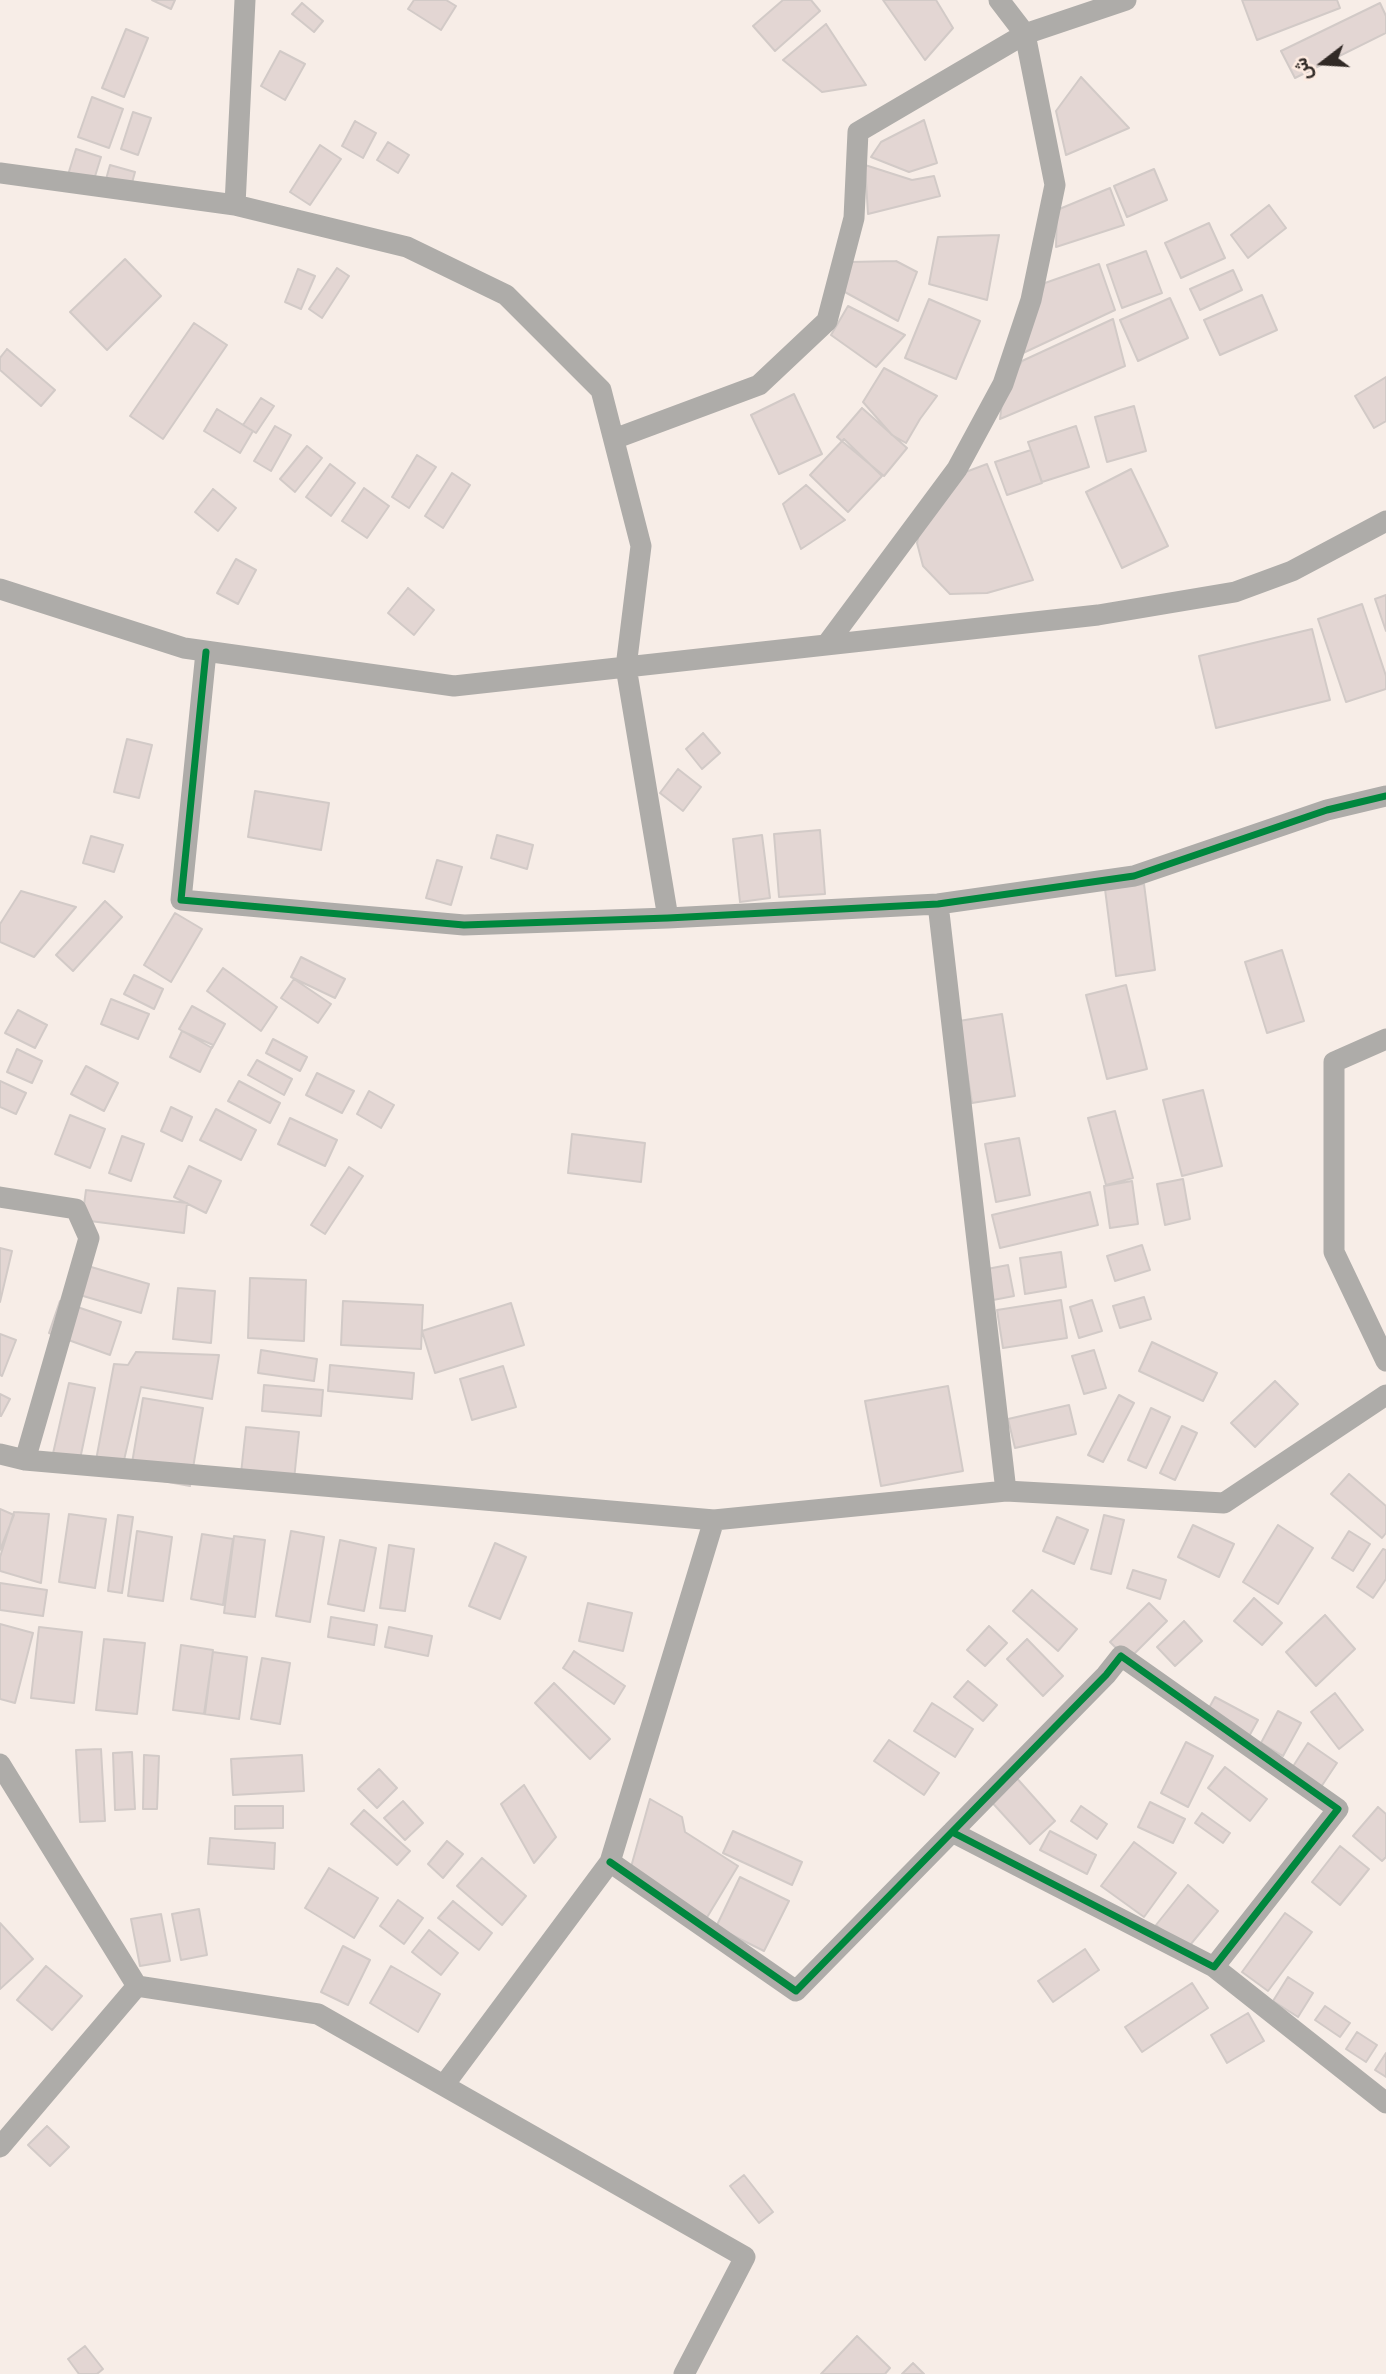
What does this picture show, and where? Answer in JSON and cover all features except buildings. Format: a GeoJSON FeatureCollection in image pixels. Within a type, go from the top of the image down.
{"type":"FeatureCollection","features":[{"type":"Feature","properties":{"kind":"street"},"geometry":{"type":"LineString","coordinates":[[235,205],[245,0]]}},
{"type":"Feature","properties":{"kind":"street"},"geometry":{"type":"LineString","coordinates":[[827,644],[957,468],[1003,384],[1031,300],[1055,185],[1025,34],[999,0]]}},
{"type":"Feature","properties":{"kind":"street"},"geometry":{"type":"LineString","coordinates":[[614,439],[759,385],[827,321],[854,218],[858,132],[1025,34],[1126,0]]}},
{"type":"Feature","properties":{"kind":"street"},"geometry":{"type":"LineString","coordinates":[[0,173],[235,205],[407,247],[506,295],[601,390],[641,546],[626,667],[668,918]]}},
{"type":"Feature","properties":{"kind":"street"},"geometry":{"type":"LineString","coordinates":[[0,589],[184,648],[454,686],[1098,615],[1235,592],[1292,571],[1386,522]]}},
{"type":"Feature","properties":{"kind":"street"},"geometry":{"type":"LineString","coordinates":[[206,652],[181,900],[464,925],[938,904],[1134,876],[1326,810],[1386,796]]}},
{"type":"Feature","properties":{"kind":"street"},"geometry":{"type":"LineString","coordinates":[[938,904],[1006,1492]]}},
{"type":"Feature","properties":{"kind":"street"},"geometry":{"type":"LineString","coordinates":[[1386,1039],[1334,1062],[1334,1252],[1386,1361]]}},
{"type":"Feature","properties":{"kind":"street"},"geometry":{"type":"LineString","coordinates":[[0,1197],[76,1209],[89,1238],[25,1460]]}},
{"type":"Feature","properties":{"kind":"street"},"geometry":{"type":"LineString","coordinates":[[0,1454],[25,1460],[714,1520],[1006,1492],[1224,1503],[1386,1395]]}},
{"type":"Feature","properties":{"kind":"street"},"geometry":{"type":"LineString","coordinates":[[444,2085],[610,1862],[714,1520]]}},
{"type":"Feature","properties":{"kind":"street"},"geometry":{"type":"LineString","coordinates":[[610,1862],[796,1991],[1106,1675],[1121,1656],[1338,1809],[1214,1967]]}},
{"type":"Feature","properties":{"kind":"street"},"geometry":{"type":"LineString","coordinates":[[0,1764],[137,1986],[318,2014],[745,2257],[684,2374]]}},
{"type":"Feature","properties":{"kind":"street"},"geometry":{"type":"LineString","coordinates":[[952,1832],[1214,1967],[1386,2103]]}},
{"type":"Feature","properties":{"kind":"street"},"geometry":{"type":"LineString","coordinates":[[0,2147],[137,1986]]}},
{"type":"Feature","properties":{"kind":"cycle path"},"geometry":{"type":"LineString","coordinates":[[206,652],[181,900],[464,925],[938,904],[1134,876],[1327,810],[1386,796]]}},
{"type":"Feature","properties":{"kind":"cycle path"},"geometry":{"type":"LineString","coordinates":[[610,1862],[796,1991],[1106,1675],[1121,1656],[1338,1809],[1214,1967],[952,1832]]}}]}
